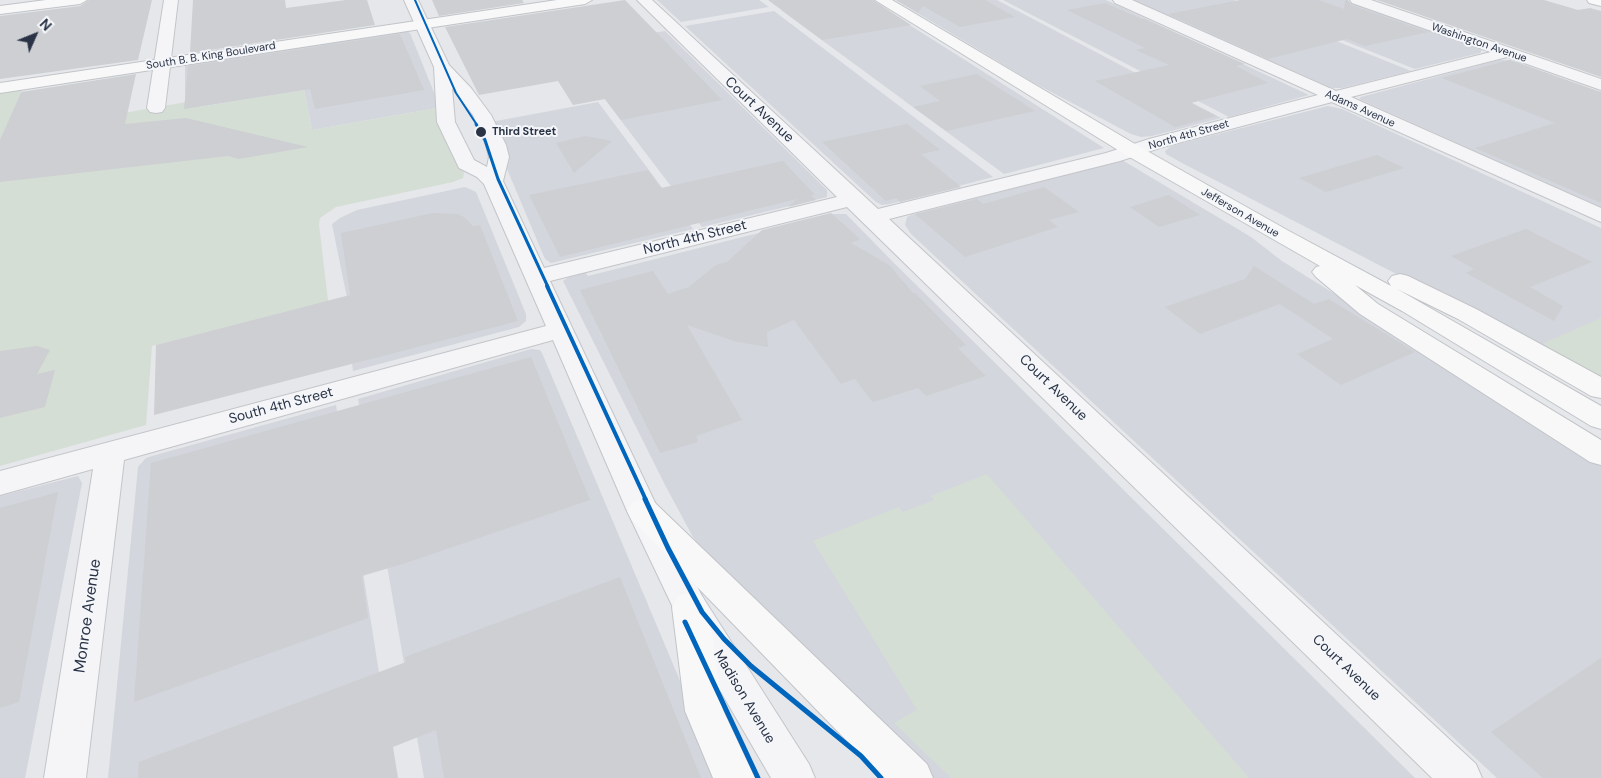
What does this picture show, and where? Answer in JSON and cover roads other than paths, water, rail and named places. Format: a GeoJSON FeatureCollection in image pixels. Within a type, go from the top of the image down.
{"type":"FeatureCollection","features":[{"type":"Feature","properties":{"kind":"main road"},"geometry":{"type":"LineString","coordinates":[[0,10],[80,0]]}},
{"type":"Feature","properties":{"kind":"main road","name":"South B. B. King Boulevard"},"geometry":{"type":"LineString","coordinates":[[0,88],[585,0]]}},
{"type":"Feature","properties":{"kind":"main road","name":"Jefferson Avenue"},"geometry":{"type":"LineString","coordinates":[[882,0],[1134,151],[1281,236],[1411,306],[1601,419]]}},
{"type":"Feature","properties":{"kind":"main road"},"geometry":{"type":"LineString","coordinates":[[1594,0],[1601,2]]}},
{"type":"Feature","properties":{"kind":"main road"},"geometry":{"type":"LineString","coordinates":[[1281,236],[1368,265],[1467,314],[1601,389]]}},
{"type":"Feature","properties":{"kind":"main road"},"geometry":{"type":"LineString","coordinates":[[1281,236],[1369,309],[1601,454]]}},
{"type":"Feature","properties":{"kind":"main road"},"geometry":{"type":"LineString","coordinates":[[643,511],[912,778]]}},
{"type":"Feature","properties":{"kind":"main road"},"geometry":{"type":"LineString","coordinates":[[690,607],[704,711],[734,778]]}},
{"type":"Feature","properties":{"kind":"street"},"geometry":{"type":"LineString","coordinates":[[156,108],[172,0]]}},
{"type":"Feature","properties":{"kind":"street"},"geometry":{"type":"LineString","coordinates":[[411,0],[442,67],[465,92],[482,115],[496,144],[499,157],[493,181],[466,164],[446,122],[442,67]]}},
{"type":"Feature","properties":{"kind":"street","name":"Court Avenue"},"geometry":{"type":"LineString","coordinates":[[644,0],[1461,778]]}},
{"type":"Feature","properties":{"kind":"street","name":"Adams Avenue"},"geometry":{"type":"LineString","coordinates":[[1120,0],[1601,216]]}},
{"type":"Feature","properties":{"kind":"street","name":"Washington Avenue"},"geometry":{"type":"LineString","coordinates":[[1356,0],[1601,85]]}},
{"type":"Feature","properties":{"kind":"street","name":"North 4th Street"},"geometry":{"type":"LineString","coordinates":[[873,217],[1134,151],[1156,143],[1333,96],[1505,53]]}},
{"type":"Feature","properties":{"kind":"street","name":"Madison Avenue"},"geometry":{"type":"LineString","coordinates":[[493,181],[643,511],[690,607],[794,778]]}},
{"type":"Feature","properties":{"kind":"street","name":"North 4th Street"},"geometry":{"type":"LineString","coordinates":[[537,277],[853,199]]}},
{"type":"Feature","properties":{"kind":"street","name":"South 4th Street"},"geometry":{"type":"LineString","coordinates":[[0,483],[561,330]]}},
{"type":"Feature","properties":{"kind":"street","name":"Monroe Avenue"},"geometry":{"type":"LineString","coordinates":[[65,778],[110,454]]}},
{"type":"Feature","properties":{"kind":"place","name":"Third Street"},"geometry":{"type":"Point","coordinates":[481,132]}}]}
